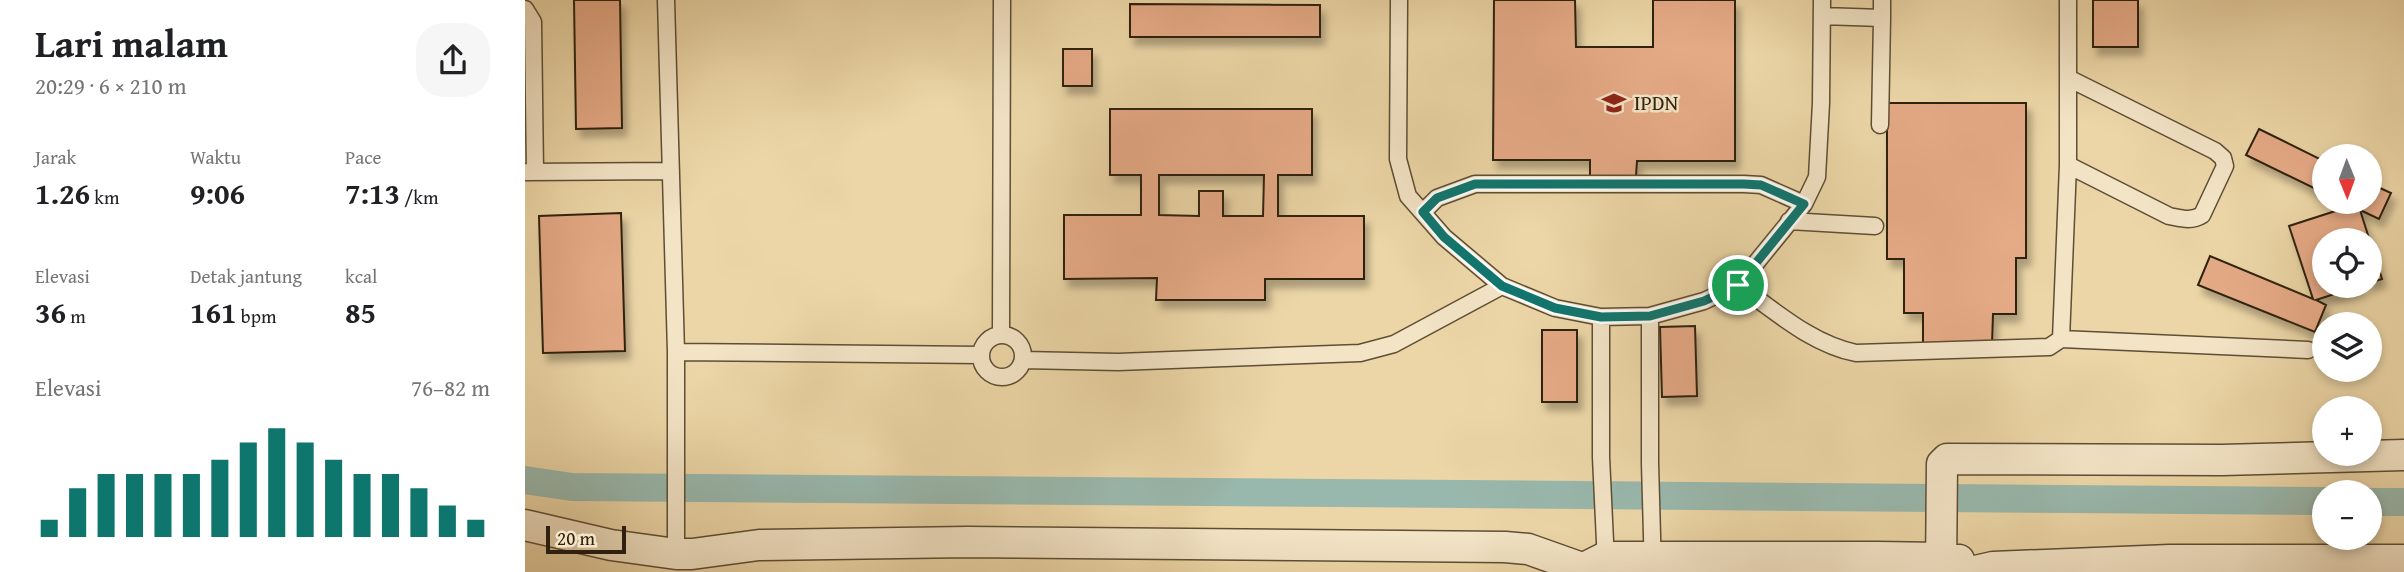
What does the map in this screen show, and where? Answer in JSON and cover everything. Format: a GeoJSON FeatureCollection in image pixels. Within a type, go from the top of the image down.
{"type":"FeatureCollection","features":[{"type":"Feature","properties":{"kind":"street"},"geometry":{"type":"LineString","coordinates":[[1940,557],[1942,462],[1949,459],[2222,460],[2404,455]]}},
{"type":"Feature","properties":{"kind":"street"},"geometry":{"type":"LineString","coordinates":[[525,525],[611,545],[676,548],[692,554],[758,545],[942,542],[1505,547],[1599,562],[1653,557],[1940,557],[1982,569],[2170,560],[2404,560]]}},
{"type":"Feature","properties":{"kind":"lane"},"geometry":{"type":"LineString","coordinates":[[666,0],[676,352],[676,548]]}},
{"type":"Feature","properties":{"kind":"lane"},"geometry":{"type":"LineString","coordinates":[[1001,334],[1002,0]]}},
{"type":"Feature","properties":{"kind":"lane"},"geometry":{"type":"LineString","coordinates":[[1399,0],[1398,159],[1408,195],[1444,237],[1502,286],[1555,308],[1601,317],[1650,316],[1704,301],[1738,285],[1804,204],[1817,177],[1822,8],[1882,18]]}},
{"type":"Feature","properties":{"kind":"lane"},"geometry":{"type":"LineString","coordinates":[[1881,125],[1882,0]]}},
{"type":"Feature","properties":{"kind":"lane"},"geometry":{"type":"LineString","coordinates":[[2061,339],[2068,165],[2068,0]]}},
{"type":"Feature","properties":{"kind":"lane"},"geometry":{"type":"LineString","coordinates":[[525,9],[533,22],[530,172],[671,171]]}},
{"type":"Feature","properties":{"kind":"lane"},"geometry":{"type":"LineString","coordinates":[[2068,78],[2215,151],[2223,158],[2225,166],[2201,215],[2195,219],[2184,219],[2169,216],[2068,165]]}},
{"type":"Feature","properties":{"kind":"lane"},"geometry":{"type":"LineString","coordinates":[[1423,212],[1437,198],[1475,184],[1761,185],[1804,204]]}},
{"type":"Feature","properties":{"kind":"lane"},"geometry":{"type":"LineString","coordinates":[[1789,221],[1875,226]]}},
{"type":"Feature","properties":{"kind":"lane"},"geometry":{"type":"LineString","coordinates":[[1738,285],[1816,339],[1837,349],[1856,353],[2049,348],[2061,339],[2308,350]]}},
{"type":"Feature","properties":{"kind":"lane"},"geometry":{"type":"LineString","coordinates":[[1023,360],[1118,362],[1360,353],[1394,344],[1502,286]]}},
{"type":"Feature","properties":{"kind":"lane"},"geometry":{"type":"LineString","coordinates":[[1650,316],[1653,557]]}},
{"type":"Feature","properties":{"kind":"lane"},"geometry":{"type":"LineString","coordinates":[[1599,562],[1601,317]]}},
{"type":"Feature","properties":{"kind":"lane"},"geometry":{"type":"LineString","coordinates":[[1001,334],[1019,342],[1024,353],[1018,371],[1000,377],[984,367],[981,355],[982,348],[990,338],[1001,334]]}},
{"type":"Feature","properties":{"kind":"lane"},"geometry":{"type":"LineString","coordinates":[[676,352],[981,355]]}},
{"type":"Feature","properties":{"kind":"building"},"geometry":{"type":"Polygon","coordinates":[[[574,0],[620,0],[622,128],[576,129],[574,0]]]}},
{"type":"Feature","properties":{"kind":"building","name":"IPDN"},"geometry":{"type":"Polygon","coordinates":[[[1494,0],[1575,0],[1576,47],[1653,47],[1653,0],[1735,0],[1735,161],[1637,161],[1636,176],[1590,176],[1590,160],[1493,160],[1494,0]]]}},
{"type":"Feature","properties":{"kind":"building"},"geometry":{"type":"Polygon","coordinates":[[[2093,0],[2138,0],[2138,47],[2093,47],[2093,0]]]}},
{"type":"Feature","properties":{"kind":"building"},"geometry":{"type":"Polygon","coordinates":[[[1130,4],[1320,5],[1320,37],[1130,37],[1130,4]]]}},
{"type":"Feature","properties":{"kind":"building"},"geometry":{"type":"Polygon","coordinates":[[[1063,49],[1092,49],[1092,86],[1063,86],[1063,49]]]}},
{"type":"Feature","properties":{"kind":"building"},"geometry":{"type":"Polygon","coordinates":[[[1887,103],[2026,103],[2026,258],[2016,258],[2016,314],[1993,314],[1992,344],[1923,344],[1923,313],[1904,313],[1904,259],[1887,259],[1887,103]]]}},
{"type":"Feature","properties":{"kind":"building"},"geometry":{"type":"Polygon","coordinates":[[[1110,109],[1312,109],[1312,175],[1278,175],[1278,216],[1364,216],[1364,279],[1265,279],[1265,300],[1156,300],[1157,278],[1064,279],[1064,215],[1141,215],[1141,175],[1110,175],[1110,109]],[[1159,175],[1159,215],[1199,216],[1199,191],[1223,191],[1223,216],[1263,216],[1264,175],[1159,175]]]}},
{"type":"Feature","properties":{"kind":"building"},"geometry":{"type":"Polygon","coordinates":[[[2259,129],[2312,155],[2312,187],[2246,155],[2259,129]]]}},
{"type":"Feature","properties":{"kind":"building"},"geometry":{"type":"Polygon","coordinates":[[[2382,189],[2391,193],[2382,212],[2382,189]]]}},
{"type":"Feature","properties":{"kind":"building"},"geometry":{"type":"Polygon","coordinates":[[[621,213],[625,351],[543,353],[539,216],[621,213]]]}},
{"type":"Feature","properties":{"kind":"building"},"geometry":{"type":"Polygon","coordinates":[[[2326,214],[2361,214],[2366,228],[2312,228],[2312,296],[2289,226],[2326,214]]]}},
{"type":"Feature","properties":{"kind":"building"},"geometry":{"type":"Polygon","coordinates":[[[2368,214],[2381,214],[2379,219],[2368,214]]]}},
{"type":"Feature","properties":{"kind":"building"},"geometry":{"type":"Polygon","coordinates":[[[2210,256],[2313,299],[2322,298],[2316,300],[2326,305],[2323,312],[2312,312],[2312,331],[2198,285],[2210,256]]]}},
{"type":"Feature","properties":{"kind":"building"},"geometry":{"type":"Polygon","coordinates":[[[1695,326],[1697,396],[1662,397],[1660,327],[1695,326]]]}},
{"type":"Feature","properties":{"kind":"building"},"geometry":{"type":"Polygon","coordinates":[[[1542,330],[1577,330],[1577,402],[1542,402],[1542,330]]]}},
{"type":"Feature","properties":{"kind":"waterway"},"geometry":{"type":"LineString","coordinates":[[525,480],[572,487],[2312,501]]}},
{"type":"Feature","properties":{"kind":"waterway"},"geometry":{"type":"LineString","coordinates":[[2382,502],[2404,502]]}},
{"type":"Feature","properties":{"kind":"place","name":"IPDN"},"geometry":{"type":"Point","coordinates":[1614,103]}},
{"type":"Feature","properties":{"kind":"route"},"geometry":{"type":"LineString","coordinates":[[1475,184],[1761,185],[1804,204],[1738,285],[1704,301],[1650,316],[1601,317],[1555,308],[1502,286],[1444,237],[1423,212],[1437,198],[1475,184]]}}]}
